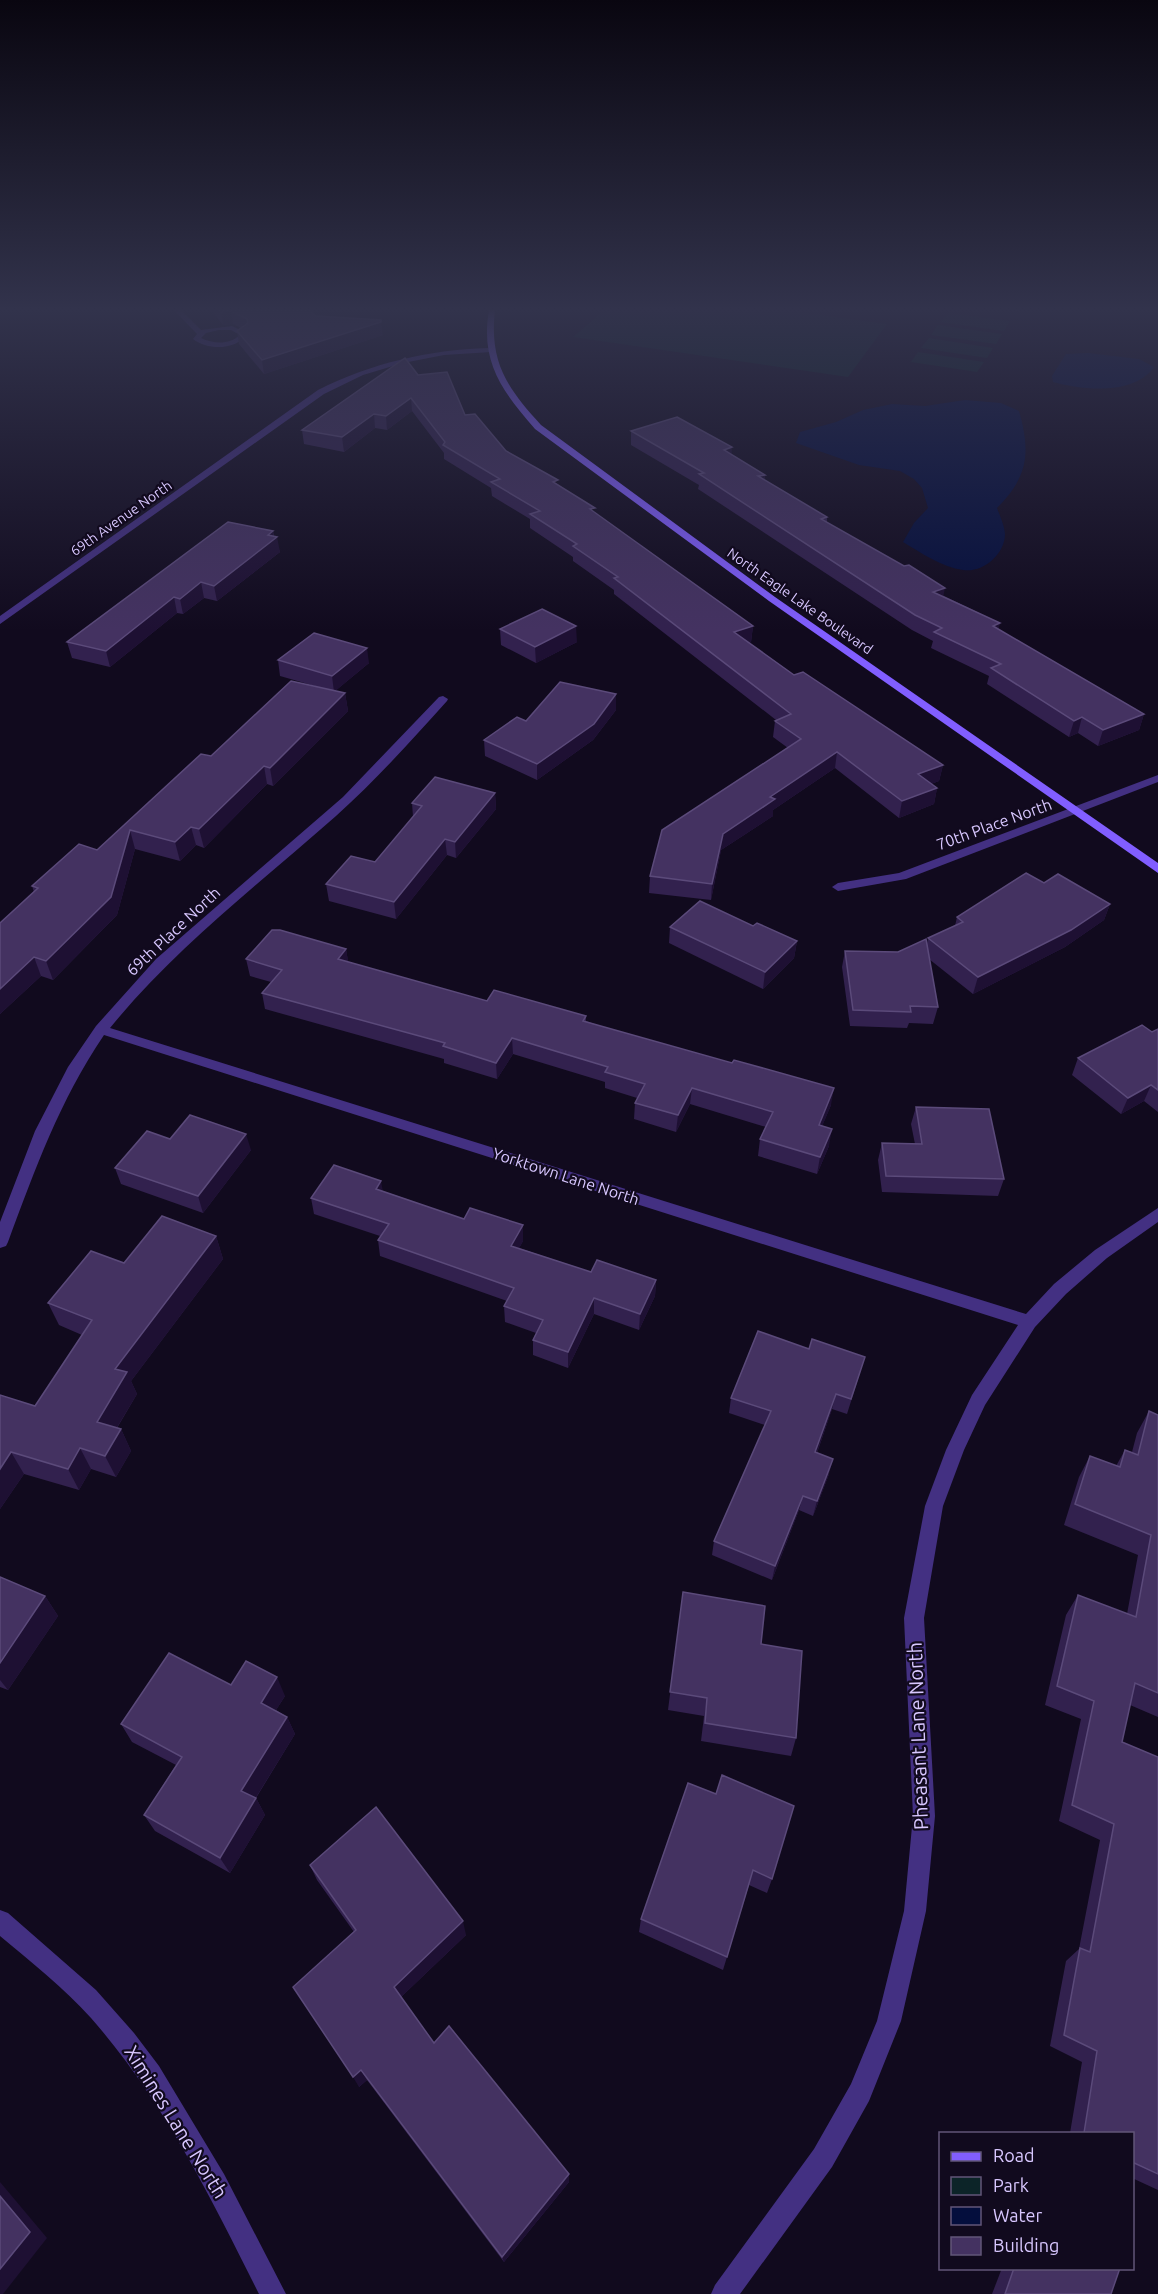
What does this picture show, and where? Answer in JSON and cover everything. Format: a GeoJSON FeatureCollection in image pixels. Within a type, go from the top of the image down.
{"type":"FeatureCollection","features":[{"type":"Feature","properties":{"kind":"street","name":"69th Avenue North"},"geometry":{"type":"LineString","coordinates":[[0,621],[286,417]]}},
{"type":"Feature","properties":{"kind":"street","name":"North Eagle Lake Boulevard"},"geometry":{"type":"LineString","coordinates":[[531,417],[546,433],[771,599],[1158,869]]}},
{"type":"Feature","properties":{"kind":"street","name":"69th Place North"},"geometry":{"type":"LineString","coordinates":[[0,1242],[54,1107],[75,1066],[102,1030],[144,980],[232,899],[333,812],[384,763],[443,699]]}},
{"type":"Feature","properties":{"kind":"street","name":"70th Place North"},"geometry":{"type":"LineString","coordinates":[[838,887],[902,876],[1158,778]]}},
{"type":"Feature","properties":{"kind":"street","name":"Yorktown Lane North"},"geometry":{"type":"LineString","coordinates":[[102,1030],[1029,1322]]}},
{"type":"Feature","properties":{"kind":"street","name":"Pheasant Lane North"},"geometry":{"type":"LineString","coordinates":[[724,2294],[823,2158],[860,2092],[889,2021],[915,1911],[924,1816],[914,1618],[934,1506],[978,1401],[1029,1322],[1060,1289],[1101,1254],[1158,1214]]}},
{"type":"Feature","properties":{"kind":"street","name":"Ximines Lane North"},"geometry":{"type":"LineString","coordinates":[[0,1921],[98,2009],[143,2063],[223,2195],[273,2294]]}},
{"type":"Feature","properties":{"kind":"water"},"geometry":{"type":"Polygon","coordinates":[[[847,417],[1021,417],[1025,440],[1024,464],[1015,486],[997,508],[1005,535],[997,556],[978,569],[963,570],[932,559],[903,542],[914,523],[928,508],[922,488],[914,479],[900,471],[859,465],[796,443],[800,432],[847,417]]]}},
{"type":"Feature","properties":{"kind":"building"},"geometry":{"type":"Polygon","coordinates":[[[321,417],[370,417],[342,437],[302,430],[321,417]]]}},
{"type":"Feature","properties":{"kind":"building"},"geometry":{"type":"Polygon","coordinates":[[[426,417],[478,417],[506,451],[558,480],[553,482],[595,508],[590,509],[753,626],[734,632],[794,675],[803,672],[943,765],[918,774],[937,788],[902,801],[837,752],[770,797],[775,799],[723,834],[712,884],[650,876],[662,830],[801,739],[775,721],[791,714],[614,578],[618,577],[573,546],[577,544],[530,514],[540,511],[491,482],[500,479],[443,445],[445,442],[426,417]]]}},
{"type":"Feature","properties":{"kind":"building"},"geometry":{"type":"Polygon","coordinates":[[[677,417],[732,447],[724,450],[765,475],[758,476],[827,517],[821,519],[904,566],[909,565],[945,588],[933,592],[1000,623],[993,626],[1144,714],[1103,730],[1082,717],[1074,721],[991,668],[1001,664],[934,632],[942,628],[915,615],[699,474],[704,473],[631,431],[677,417]]]}},
{"type":"Feature","properties":{"kind":"building"},"geometry":{"type":"Polygon","coordinates":[[[228,522],[273,531],[268,535],[277,537],[214,586],[201,582],[180,599],[174,597],[106,651],[67,642],[228,522]]]}},
{"type":"Feature","properties":{"kind":"building"},"geometry":{"type":"Polygon","coordinates":[[[542,609],[576,626],[535,647],[500,629],[542,609]]]}},
{"type":"Feature","properties":{"kind":"building"},"geometry":{"type":"Polygon","coordinates":[[[314,633],[367,648],[332,676],[278,660],[314,633]]]}},
{"type":"Feature","properties":{"kind":"building"},"geometry":{"type":"Polygon","coordinates":[[[291,681],[345,693],[270,768],[264,766],[199,829],[191,827],[175,842],[130,830],[111,897],[46,961],[34,957],[0,989],[0,923],[38,888],[32,886],[79,844],[97,850],[201,754],[211,756],[291,681]]]}},
{"type":"Feature","properties":{"kind":"building"},"geometry":{"type":"Polygon","coordinates":[[[560,682],[616,694],[594,724],[537,764],[484,740],[517,717],[526,721],[560,682]]]}},
{"type":"Feature","properties":{"kind":"building"},"geometry":{"type":"Polygon","coordinates":[[[435,777],[495,793],[455,842],[445,839],[394,902],[326,884],[351,856],[375,862],[422,806],[412,803],[435,777]]]}},
{"type":"Feature","properties":{"kind":"building"},"geometry":{"type":"Polygon","coordinates":[[[1026,873],[1044,883],[1058,874],[1110,904],[1071,930],[978,977],[928,938],[963,922],[957,917],[1026,873]]]}},
{"type":"Feature","properties":{"kind":"building"},"geometry":{"type":"Polygon","coordinates":[[[700,901],[753,926],[757,923],[797,941],[765,972],[670,927],[700,901]]]}},
{"type":"Feature","properties":{"kind":"building"},"geometry":{"type":"Polygon","coordinates":[[[272,930],[280,930],[346,949],[338,959],[487,1001],[494,990],[586,1016],[583,1021],[732,1063],[734,1060],[834,1088],[819,1125],[832,1129],[820,1157],[760,1139],[773,1112],[692,1088],[678,1115],[635,1103],[645,1084],[605,1072],[608,1067],[512,1038],[496,1063],[443,1046],[445,1043],[262,993],[282,970],[246,959],[272,930]]]}},
{"type":"Feature","properties":{"kind":"building"},"geometry":{"type":"Polygon","coordinates":[[[926,939],[938,1007],[910,1006],[911,1012],[853,1010],[845,951],[898,952],[926,939]]]}},
{"type":"Feature","properties":{"kind":"building"},"geometry":{"type":"Polygon","coordinates":[[[1142,1025],[1152,1032],[1158,1029],[1158,1090],[1151,1085],[1128,1098],[1078,1058],[1142,1025]]]}},
{"type":"Feature","properties":{"kind":"building"},"geometry":{"type":"Polygon","coordinates":[[[916,1107],[989,1109],[1004,1179],[886,1176],[882,1143],[922,1144],[916,1107]]]}},
{"type":"Feature","properties":{"kind":"building"},"geometry":{"type":"Polygon","coordinates":[[[190,1115],[246,1134],[198,1196],[115,1168],[147,1131],[170,1139],[190,1115]]]}},
{"type":"Feature","properties":{"kind":"building"},"geometry":{"type":"Polygon","coordinates":[[[334,1165],[381,1181],[376,1189],[464,1219],[470,1208],[523,1225],[511,1246],[591,1272],[597,1260],[656,1280],[640,1314],[594,1298],[568,1352],[533,1340],[543,1320],[504,1306],[514,1288],[378,1240],[389,1224],[311,1198],[334,1165]]]}},
{"type":"Feature","properties":{"kind":"building"},"geometry":{"type":"Polygon","coordinates":[[[162,1216],[216,1236],[115,1369],[127,1372],[97,1422],[121,1429],[105,1456],[80,1448],[68,1469],[11,1452],[0,1469],[0,1395],[35,1406],[92,1320],[48,1303],[91,1251],[124,1263],[162,1216]]]}},
{"type":"Feature","properties":{"kind":"building"},"geometry":{"type":"Polygon","coordinates":[[[758,1331],[809,1349],[812,1339],[865,1357],[851,1399],[836,1394],[815,1452],[833,1459],[817,1501],[803,1496],[775,1566],[714,1541],[771,1411],[731,1398],[758,1331]]]}},
{"type":"Feature","properties":{"kind":"building"},"geometry":{"type":"Polygon","coordinates":[[[1149,1411],[1158,1415],[1158,1693],[1135,1683],[1122,1742],[1158,1757],[1158,2174],[1134,2163],[1134,2132],[1084,2132],[1097,2051],[1064,2035],[1080,1948],[1090,1952],[1114,1824],[1072,1805],[1094,1701],[1057,1686],[1078,1595],[1136,1617],[1151,1535],[1075,1504],[1090,1456],[1120,1467],[1125,1450],[1138,1455],[1149,1411]]]}},
{"type":"Feature","properties":{"kind":"building"},"geometry":{"type":"Polygon","coordinates":[[[0,1577],[45,1596],[0,1663],[0,1577]]]}},
{"type":"Feature","properties":{"kind":"building"},"geometry":{"type":"Polygon","coordinates":[[[683,1592],[765,1606],[761,1644],[802,1651],[796,1738],[705,1723],[707,1698],[670,1692],[683,1592]]]}},
{"type":"Feature","properties":{"kind":"building"},"geometry":{"type":"Polygon","coordinates":[[[169,1653],[231,1685],[246,1661],[277,1677],[261,1703],[287,1717],[241,1791],[256,1798],[220,1858],[144,1815],[182,1757],[121,1724],[169,1653]]]}},
{"type":"Feature","properties":{"kind":"building"},"geometry":{"type":"Polygon","coordinates":[[[722,1775],[794,1806],[772,1879],[753,1870],[727,1957],[641,1919],[688,1783],[716,1794],[722,1775]]]}},
{"type":"Feature","properties":{"kind":"building"},"geometry":{"type":"Polygon","coordinates":[[[376,1807],[463,1921],[394,1987],[434,2043],[449,2026],[569,2174],[502,2257],[361,2070],[353,2077],[293,1987],[356,1930],[310,1865],[376,1807]]]}},
{"type":"Feature","properties":{"kind":"building"},"geometry":{"type":"Polygon","coordinates":[[[0,2196],[30,2232],[0,2269],[0,2196]]]}},
{"type":"Feature","properties":{"kind":"building"},"geometry":{"type":"Polygon","coordinates":[[[1013,2270],[1119,2270],[1111,2294],[1005,2294],[1013,2270]]]}}]}
